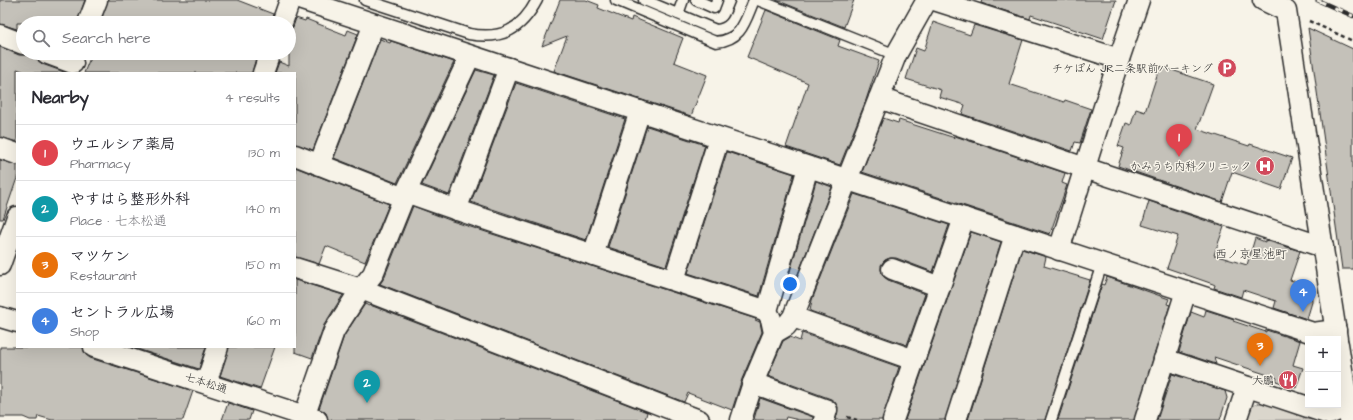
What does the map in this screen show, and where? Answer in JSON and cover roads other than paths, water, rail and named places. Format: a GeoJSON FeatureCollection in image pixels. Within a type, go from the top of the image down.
{"type":"FeatureCollection","features":[{"type":"Feature","properties":{"kind":"street"},"geometry":{"type":"LineString","coordinates":[[91,16],[97,0]]}},
{"type":"Feature","properties":{"kind":"street"},"geometry":{"type":"LineString","coordinates":[[284,16],[290,0]]}},
{"type":"Feature","properties":{"kind":"street"},"geometry":{"type":"LineString","coordinates":[[302,0],[1102,264],[1314,333],[1328,336]]}},
{"type":"Feature","properties":{"kind":"street"},"geometry":{"type":"LineString","coordinates":[[774,333],[786,326],[793,317],[896,55],[927,0]]}},
{"type":"Feature","properties":{"kind":"street"},"geometry":{"type":"LineString","coordinates":[[934,0],[1119,59]]}},
{"type":"Feature","properties":{"kind":"street"},"geometry":{"type":"LineString","coordinates":[[1060,250],[1138,0]]}},
{"type":"Feature","properties":{"kind":"street"},"geometry":{"type":"LineString","coordinates":[[1263,0],[1286,11],[1337,336]]}},
{"type":"Feature","properties":{"kind":"street"},"geometry":{"type":"LineString","coordinates":[[319,165],[374,24]]}},
{"type":"Feature","properties":{"kind":"street"},"geometry":{"type":"LineString","coordinates":[[0,35],[16,41]]}},
{"type":"Feature","properties":{"kind":"street"},"geometry":{"type":"LineString","coordinates":[[308,418],[334,331],[361,289],[373,274],[405,195],[470,56]]}},
{"type":"Feature","properties":{"kind":"street"},"geometry":{"type":"LineString","coordinates":[[62,60],[75,66]]}},
{"type":"Feature","properties":{"kind":"street"},"geometry":{"type":"LineString","coordinates":[[263,72],[268,60]]}},
{"type":"Feature","properties":{"kind":"street"},"geometry":{"type":"LineString","coordinates":[[456,210],[510,68]]}},
{"type":"Feature","properties":{"kind":"street"},"geometry":{"type":"LineString","coordinates":[[880,98],[1323,247]]}},
{"type":"Feature","properties":{"kind":"street"},"geometry":{"type":"LineString","coordinates":[[594,255],[640,112]]}},
{"type":"Feature","properties":{"kind":"street"},"geometry":{"type":"LineString","coordinates":[[674,280],[719,138]]}},
{"type":"Feature","properties":{"kind":"street"},"geometry":{"type":"LineString","coordinates":[[0,148],[16,154]]}},
{"type":"Feature","properties":{"kind":"street"},"geometry":{"type":"LineString","coordinates":[[296,156],[405,195],[456,210],[767,311]]}},
{"type":"Feature","properties":{"kind":"street"},"geometry":{"type":"LineString","coordinates":[[741,420],[753,383],[774,333],[771,319],[767,311],[808,167]]}},
{"type":"Feature","properties":{"kind":"street"},"geometry":{"type":"LineString","coordinates":[[0,265],[11,217]]}},
{"type":"Feature","properties":{"kind":"street"},"geometry":{"type":"LineString","coordinates":[[893,420],[964,218]]}},
{"type":"Feature","properties":{"kind":"street"},"geometry":{"type":"LineString","coordinates":[[956,420],[1015,235]]}},
{"type":"Feature","properties":{"kind":"street"},"geometry":{"type":"LineString","coordinates":[[296,268],[361,289],[700,420]]}},
{"type":"Feature","properties":{"kind":"street"},"geometry":{"type":"LineString","coordinates":[[892,269],[940,287]]}},
{"type":"Feature","properties":{"kind":"street"},"geometry":{"type":"LineString","coordinates":[[1145,420],[1186,291]]}},
{"type":"Feature","properties":{"kind":"street"},"geometry":{"type":"LineString","coordinates":[[0,317],[16,322]]}},
{"type":"Feature","properties":{"kind":"street"},"geometry":{"type":"LineString","coordinates":[[793,317],[914,360]]}},
{"type":"Feature","properties":{"kind":"street","name":"七本松通"},"geometry":{"type":"LineString","coordinates":[[102,348],[308,418]]}},
{"type":"Feature","properties":{"kind":"street"},"geometry":{"type":"LineString","coordinates":[[206,384],[218,348]]}},
{"type":"Feature","properties":{"kind":"street"},"geometry":{"type":"LineString","coordinates":[[1164,359],[1329,414],[1349,413],[1341,363]]}},
{"type":"Feature","properties":{"kind":"street"},"geometry":{"type":"LineString","coordinates":[[753,383],[827,410],[824,420]]}},
{"type":"Feature","properties":{"kind":"street"},"geometry":{"type":"LineString","coordinates":[[1236,420],[1247,387]]}},
{"type":"Feature","properties":{"kind":"lane"},"geometry":{"type":"LineString","coordinates":[[365,0],[469,34],[484,37],[504,33],[523,21],[531,11],[536,0]]}},
{"type":"Feature","properties":{"kind":"lane"},"geometry":{"type":"LineString","coordinates":[[616,0],[716,42],[734,37],[742,28],[754,0]]}},
{"type":"Feature","properties":{"kind":"lane"},"geometry":{"type":"LineString","coordinates":[[644,0],[716,30],[726,29],[731,25],[742,0]]}},
{"type":"Feature","properties":{"kind":"lane"},"geometry":{"type":"LineString","coordinates":[[678,14],[683,0]]}},
{"type":"Feature","properties":{"kind":"lane"},"geometry":{"type":"LineString","coordinates":[[696,0],[714,8],[717,0]]}},
{"type":"Feature","properties":{"kind":"lane"},"geometry":{"type":"LineString","coordinates":[[758,0],[896,55]]}},
{"type":"Feature","properties":{"kind":"lane"},"geometry":{"type":"LineString","coordinates":[[1051,420],[1102,264]]}},
{"type":"Feature","properties":{"kind":"railway"},"geometry":{"type":"LineString","coordinates":[[1317,0],[1353,16]]}},
{"type":"Feature","properties":{"kind":"place","name":"チケぽん JR二条駅前パーキング"},"geometry":{"type":"Point","coordinates":[1227,68]}},
{"type":"Feature","properties":{"kind":"place","name":"ウエルシア薬局"},"geometry":{"type":"Point","coordinates":[1179,157]}},
{"type":"Feature","properties":{"kind":"place","name":"かみうち内科クリニック"},"geometry":{"type":"Point","coordinates":[1265,166]}},
{"type":"Feature","properties":{"kind":"place","name":"セントラル広場"},"geometry":{"type":"Point","coordinates":[1303,312]}},
{"type":"Feature","properties":{"kind":"place","name":"マツケン"},"geometry":{"type":"Point","coordinates":[1260,366]}},
{"type":"Feature","properties":{"kind":"place","name":"大鵬"},"geometry":{"type":"Point","coordinates":[1288,380]}},
{"type":"Feature","properties":{"kind":"place","name":"やすはら整形外科"},"geometry":{"type":"Point","coordinates":[367,403]}},
{"type":"Feature","properties":{"kind":"district","name":"西ノ京星池町"},"geometry":{"type":"Point","coordinates":[1251,254]}}]}
